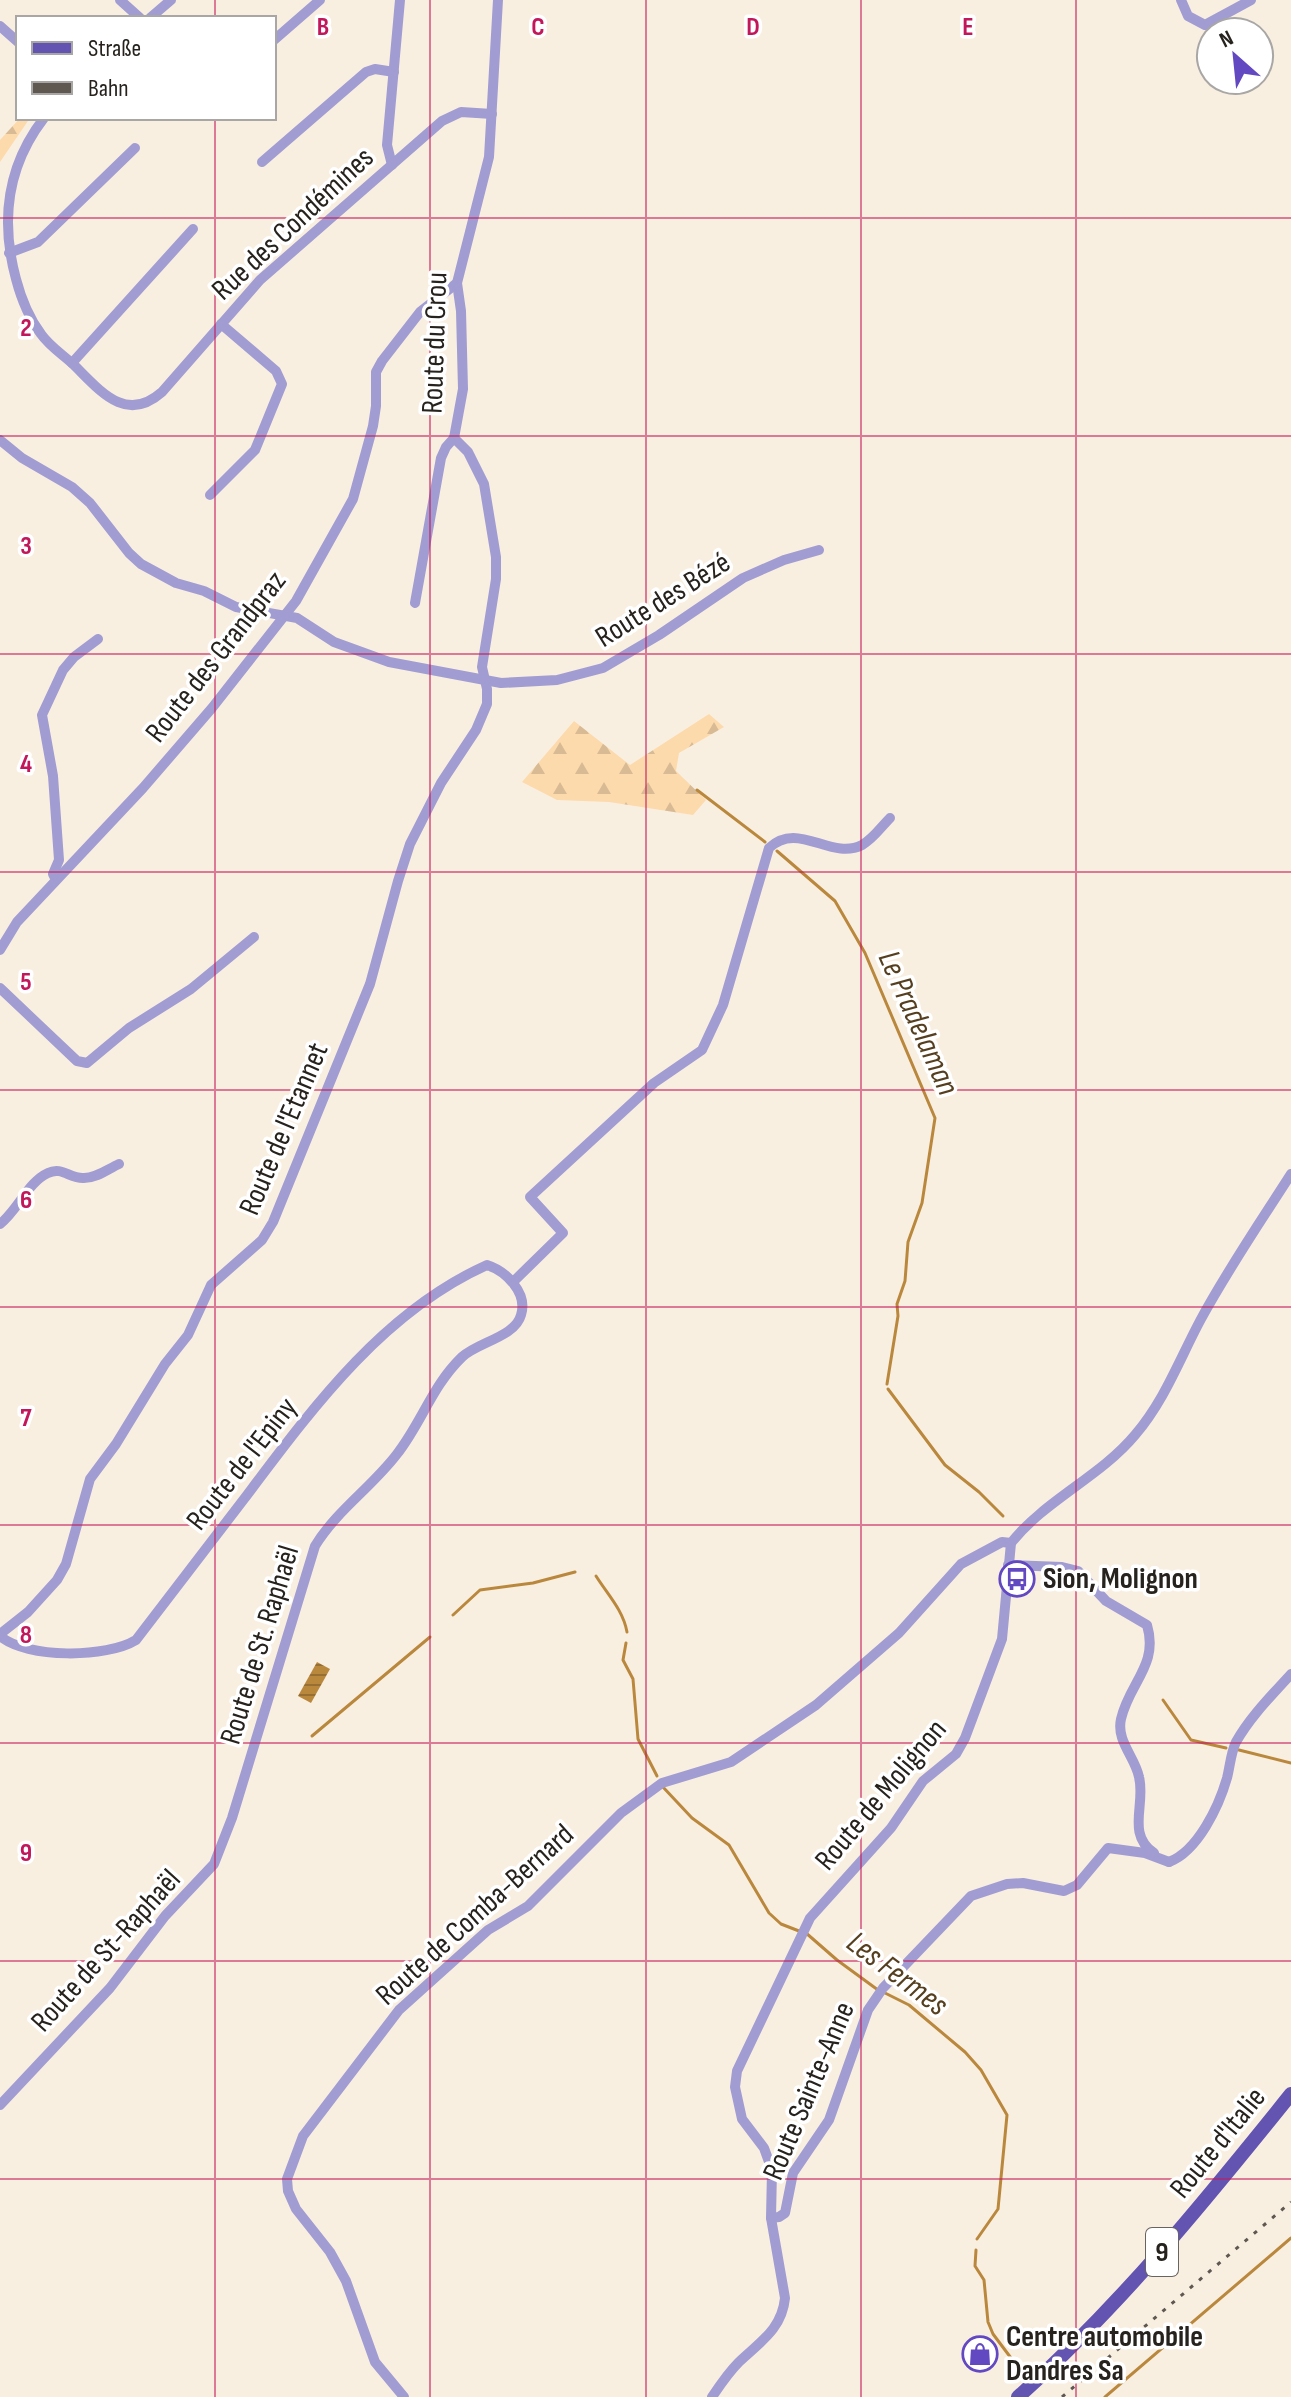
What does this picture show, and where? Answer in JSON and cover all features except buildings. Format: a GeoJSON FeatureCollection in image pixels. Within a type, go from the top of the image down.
{"type":"FeatureCollection","features":[{"type":"Feature","properties":{"kind":"main road","name":"Route d'Italie"},"geometry":{"type":"LineString","coordinates":[[1018,2397],[1122,2296],[1186,2225],[1291,2094]]}},
{"type":"Feature","properties":{"kind":"street"},"geometry":{"type":"LineString","coordinates":[[120,0],[138,16]]}},
{"type":"Feature","properties":{"kind":"street"},"geometry":{"type":"LineString","coordinates":[[152,16],[171,0]]}},
{"type":"Feature","properties":{"kind":"street"},"geometry":{"type":"LineString","coordinates":[[276,38],[320,0]]}},
{"type":"Feature","properties":{"kind":"street"},"geometry":{"type":"LineString","coordinates":[[392,165],[387,145],[400,0]]}},
{"type":"Feature","properties":{"kind":"street","name":"Route du Crou"},"geometry":{"type":"LineString","coordinates":[[484,679],[482,667],[496,579],[496,557],[484,484],[468,452],[454,438],[463,389],[461,311],[457,283],[489,157],[498,0]]}},
{"type":"Feature","properties":{"kind":"street"},"geometry":{"type":"LineString","coordinates":[[1181,0],[1188,16],[1205,25],[1251,0]]}},
{"type":"Feature","properties":{"kind":"street"},"geometry":{"type":"LineString","coordinates":[[0,26],[16,40]]}},
{"type":"Feature","properties":{"kind":"street"},"geometry":{"type":"LineString","coordinates":[[262,162],[366,72],[375,69],[394,72]]}},
{"type":"Feature","properties":{"kind":"street","name":"Rue des Condémines"},"geometry":{"type":"LineString","coordinates":[[43,120],[26,143],[6,184],[9,253],[20,297],[41,335],[72,363],[117,403],[141,405],[162,392],[260,280],[448,117],[461,112],[492,114]]}},
{"type":"Feature","properties":{"kind":"street"},"geometry":{"type":"LineString","coordinates":[[9,253],[38,242],[135,148]]}},
{"type":"Feature","properties":{"kind":"street"},"geometry":{"type":"LineString","coordinates":[[72,363],[193,229]]}},
{"type":"Feature","properties":{"kind":"street","name":"Route des Grandpraz"},"geometry":{"type":"LineString","coordinates":[[0,950],[17,922],[157,772],[296,601],[353,499],[373,426],[376,372],[420,312],[457,283]]}},
{"type":"Feature","properties":{"kind":"street"},"geometry":{"type":"LineString","coordinates":[[210,495],[255,450],[282,384],[276,371],[221,324]]}},
{"type":"Feature","properties":{"kind":"street"},"geometry":{"type":"LineString","coordinates":[[415,603],[441,458],[454,438]]}},
{"type":"Feature","properties":{"kind":"street","name":"Route des Bézé"},"geometry":{"type":"LineString","coordinates":[[0,440],[22,458],[72,487],[141,564],[176,583],[204,591],[236,607],[297,618],[334,642],[389,662],[501,683],[535,683],[603,668],[659,635],[743,578],[784,560],[819,550]]}},
{"type":"Feature","properties":{"kind":"street"},"geometry":{"type":"LineString","coordinates":[[56,880],[53,874],[59,860],[53,776],[42,715],[63,670],[74,657],[98,639]]}},
{"type":"Feature","properties":{"kind":"street","name":"Route de l'Etannet"},"geometry":{"type":"LineString","coordinates":[[0,1635],[28,1612],[57,1580],[66,1564],[90,1479],[116,1444],[165,1364],[188,1335],[211,1285],[262,1240],[273,1222],[370,984],[410,844],[441,783],[476,730],[484,712],[488,697],[484,679]]}},
{"type":"Feature","properties":{"kind":"street"},"geometry":{"type":"LineString","coordinates":[[513,1282],[563,1233],[530,1197],[654,1083],[702,1050],[723,1005],[769,848],[780,840],[795,837],[852,848],[869,839],[890,818]]}},
{"type":"Feature","properties":{"kind":"street"},"geometry":{"type":"LineString","coordinates":[[0,988],[77,1061],[87,1063],[129,1028],[191,989],[254,937]]}},
{"type":"Feature","properties":{"kind":"street"},"geometry":{"type":"LineString","coordinates":[[0,1224],[47,1173],[60,1170],[74,1177],[89,1178],[119,1164]]}},
{"type":"Feature","properties":{"kind":"street"},"geometry":{"type":"LineString","coordinates":[[1011,1543],[1058,1499],[1127,1444],[1140,1429],[1178,1370],[1201,1319],[1291,1174]]}},
{"type":"Feature","properties":{"kind":"street","name":"Route de l'Epiny"},"geometry":{"type":"LineString","coordinates":[[0,1635],[7,1642],[26,1648],[67,1652],[111,1651],[136,1640],[282,1448],[352,1363],[396,1324],[463,1275],[487,1265],[497,1268],[513,1282]]}},
{"type":"Feature","properties":{"kind":"street","name":"Route de St. Raphaël"},"geometry":{"type":"LineString","coordinates":[[214,1864],[232,1818],[315,1546],[324,1531],[396,1455],[432,1394],[463,1357],[477,1346],[507,1332],[521,1319],[524,1305],[513,1282]]}},
{"type":"Feature","properties":{"kind":"street","name":"Route de Comba-Bernard"},"geometry":{"type":"LineString","coordinates":[[404,2397],[375,2362],[346,2281],[330,2252],[296,2209],[288,2191],[287,2179],[303,2136],[399,2010],[488,1930],[528,1906],[621,1813],[662,1783],[731,1762],[816,1705],[899,1633],[961,1564],[1002,1542],[1011,1543]]}},
{"type":"Feature","properties":{"kind":"street","name":"Route de Molignon"},"geometry":{"type":"LineString","coordinates":[[712,2397],[737,2364],[775,2330],[785,2298],[771,2218],[770,2159],[742,2119],[735,2087],[737,2071],[805,1926],[827,1896],[891,1828],[923,1781],[956,1754],[965,1738],[999,1650],[1005,1622],[1011,1543]]}},
{"type":"Feature","properties":{"kind":"street"},"geometry":{"type":"LineString","coordinates":[[1008,1565],[1062,1567],[1078,1571],[1106,1601],[1147,1625],[1151,1639],[1150,1654],[1121,1717],[1120,1734],[1140,1779],[1137,1826],[1142,1842],[1169,1862],[1178,1859],[1194,1842],[1212,1814],[1226,1781],[1235,1743],[1291,1674]]}},
{"type":"Feature","properties":{"kind":"street","name":"Route Sainte-Anne"},"geometry":{"type":"LineString","coordinates":[[771,2218],[785,2213],[793,2173],[829,2120],[868,2010],[880,1991],[971,1896],[1007,1884],[1023,1883],[1064,1891],[1077,1885],[1108,1848],[1145,1853],[1169,1862]]}},
{"type":"Feature","properties":{"kind":"street","name":"Route de St-Raphaël"},"geometry":{"type":"LineString","coordinates":[[0,2105],[110,1988],[159,1924],[214,1864]]}},
{"type":"Feature","properties":{"kind":"green space"},"geometry":{"type":"Polygon","coordinates":[[[18,120],[29,120],[0,162],[0,140],[18,120]]]}},
{"type":"Feature","properties":{"kind":"green space"},"geometry":{"type":"Polygon","coordinates":[[[709,714],[724,727],[679,753],[676,771],[706,800],[693,815],[609,802],[557,800],[522,782],[574,721],[630,765],[709,714]]]}},
{"type":"Feature","properties":{"kind":"shaded area"},"geometry":{"type":"Polygon","coordinates":[[[317,1662],[330,1669],[311,1703],[298,1696],[317,1662]]]}},
{"type":"Feature","properties":{"kind":"waterway","name":"Le Pradelaman"},"geometry":{"type":"LineString","coordinates":[[697,790],[765,842]]}},
{"type":"Feature","properties":{"kind":"waterway","name":"Le Pradelaman"},"geometry":{"type":"LineString","coordinates":[[777,851],[835,901],[865,953],[935,1118],[922,1203],[908,1242],[905,1281],[897,1304],[898,1316],[887,1384]]}},
{"type":"Feature","properties":{"kind":"waterway","name":"Le Pradelaman"},"geometry":{"type":"LineString","coordinates":[[888,1389],[945,1465],[1003,1516]]}},
{"type":"Feature","properties":{"kind":"waterway","name":"Les Fermes"},"geometry":{"type":"LineString","coordinates":[[453,1615],[480,1590],[533,1583],[575,1572]]}},
{"type":"Feature","properties":{"kind":"waterway","name":"Les Fermes"},"geometry":{"type":"LineString","coordinates":[[596,1576],[619,1610],[627,1632]]}},
{"type":"Feature","properties":{"kind":"waterway","name":"Les Fermes"},"geometry":{"type":"LineString","coordinates":[[312,1736],[430,1637]]}},
{"type":"Feature","properties":{"kind":"waterway","name":"Les Fermes"},"geometry":{"type":"LineString","coordinates":[[626,1643],[623,1660],[633,1679],[638,1739],[657,1776]]}},
{"type":"Feature","properties":{"kind":"waterway","name":"Le Pradelaman"},"geometry":{"type":"LineString","coordinates":[[1163,1700],[1191,1740],[1226,1748]]}},
{"type":"Feature","properties":{"kind":"waterway","name":"Le Pradelaman"},"geometry":{"type":"LineString","coordinates":[[1239,1750],[1291,1763]]}},
{"type":"Feature","properties":{"kind":"waterway","name":"Les Fermes"},"geometry":{"type":"LineString","coordinates":[[662,1786],[692,1818],[729,1845],[769,1913],[781,1924],[799,1931]]}},
{"type":"Feature","properties":{"kind":"waterway","name":"Les Fermes"},"geometry":{"type":"LineString","coordinates":[[806,1933],[878,1990]]}},
{"type":"Feature","properties":{"kind":"waterway","name":"Les Fermes"},"geometry":{"type":"LineString","coordinates":[[885,1993],[909,2005],[965,2052],[981,2070],[1007,2115],[998,2209],[977,2239]]}},
{"type":"Feature","properties":{"kind":"waterway"},"geometry":{"type":"LineString","coordinates":[[1105,2397],[1291,2238]]}},
{"type":"Feature","properties":{"kind":"waterway","name":"Les Fermes"},"geometry":{"type":"LineString","coordinates":[[976,2250],[975,2266],[984,2280],[988,2322],[1014,2362]]}},
{"type":"Feature","properties":{"kind":"railway"},"geometry":{"type":"LineString","coordinates":[[1062,2397],[1291,2202]]}},
{"type":"Feature","properties":{"kind":"place","name":"Sion, Molignon"},"geometry":{"type":"Point","coordinates":[1017,1579]}},
{"type":"Feature","properties":{"kind":"place","name":"Centre automobile Dandres Sa"},"geometry":{"type":"Point","coordinates":[980,2354]}}]}
